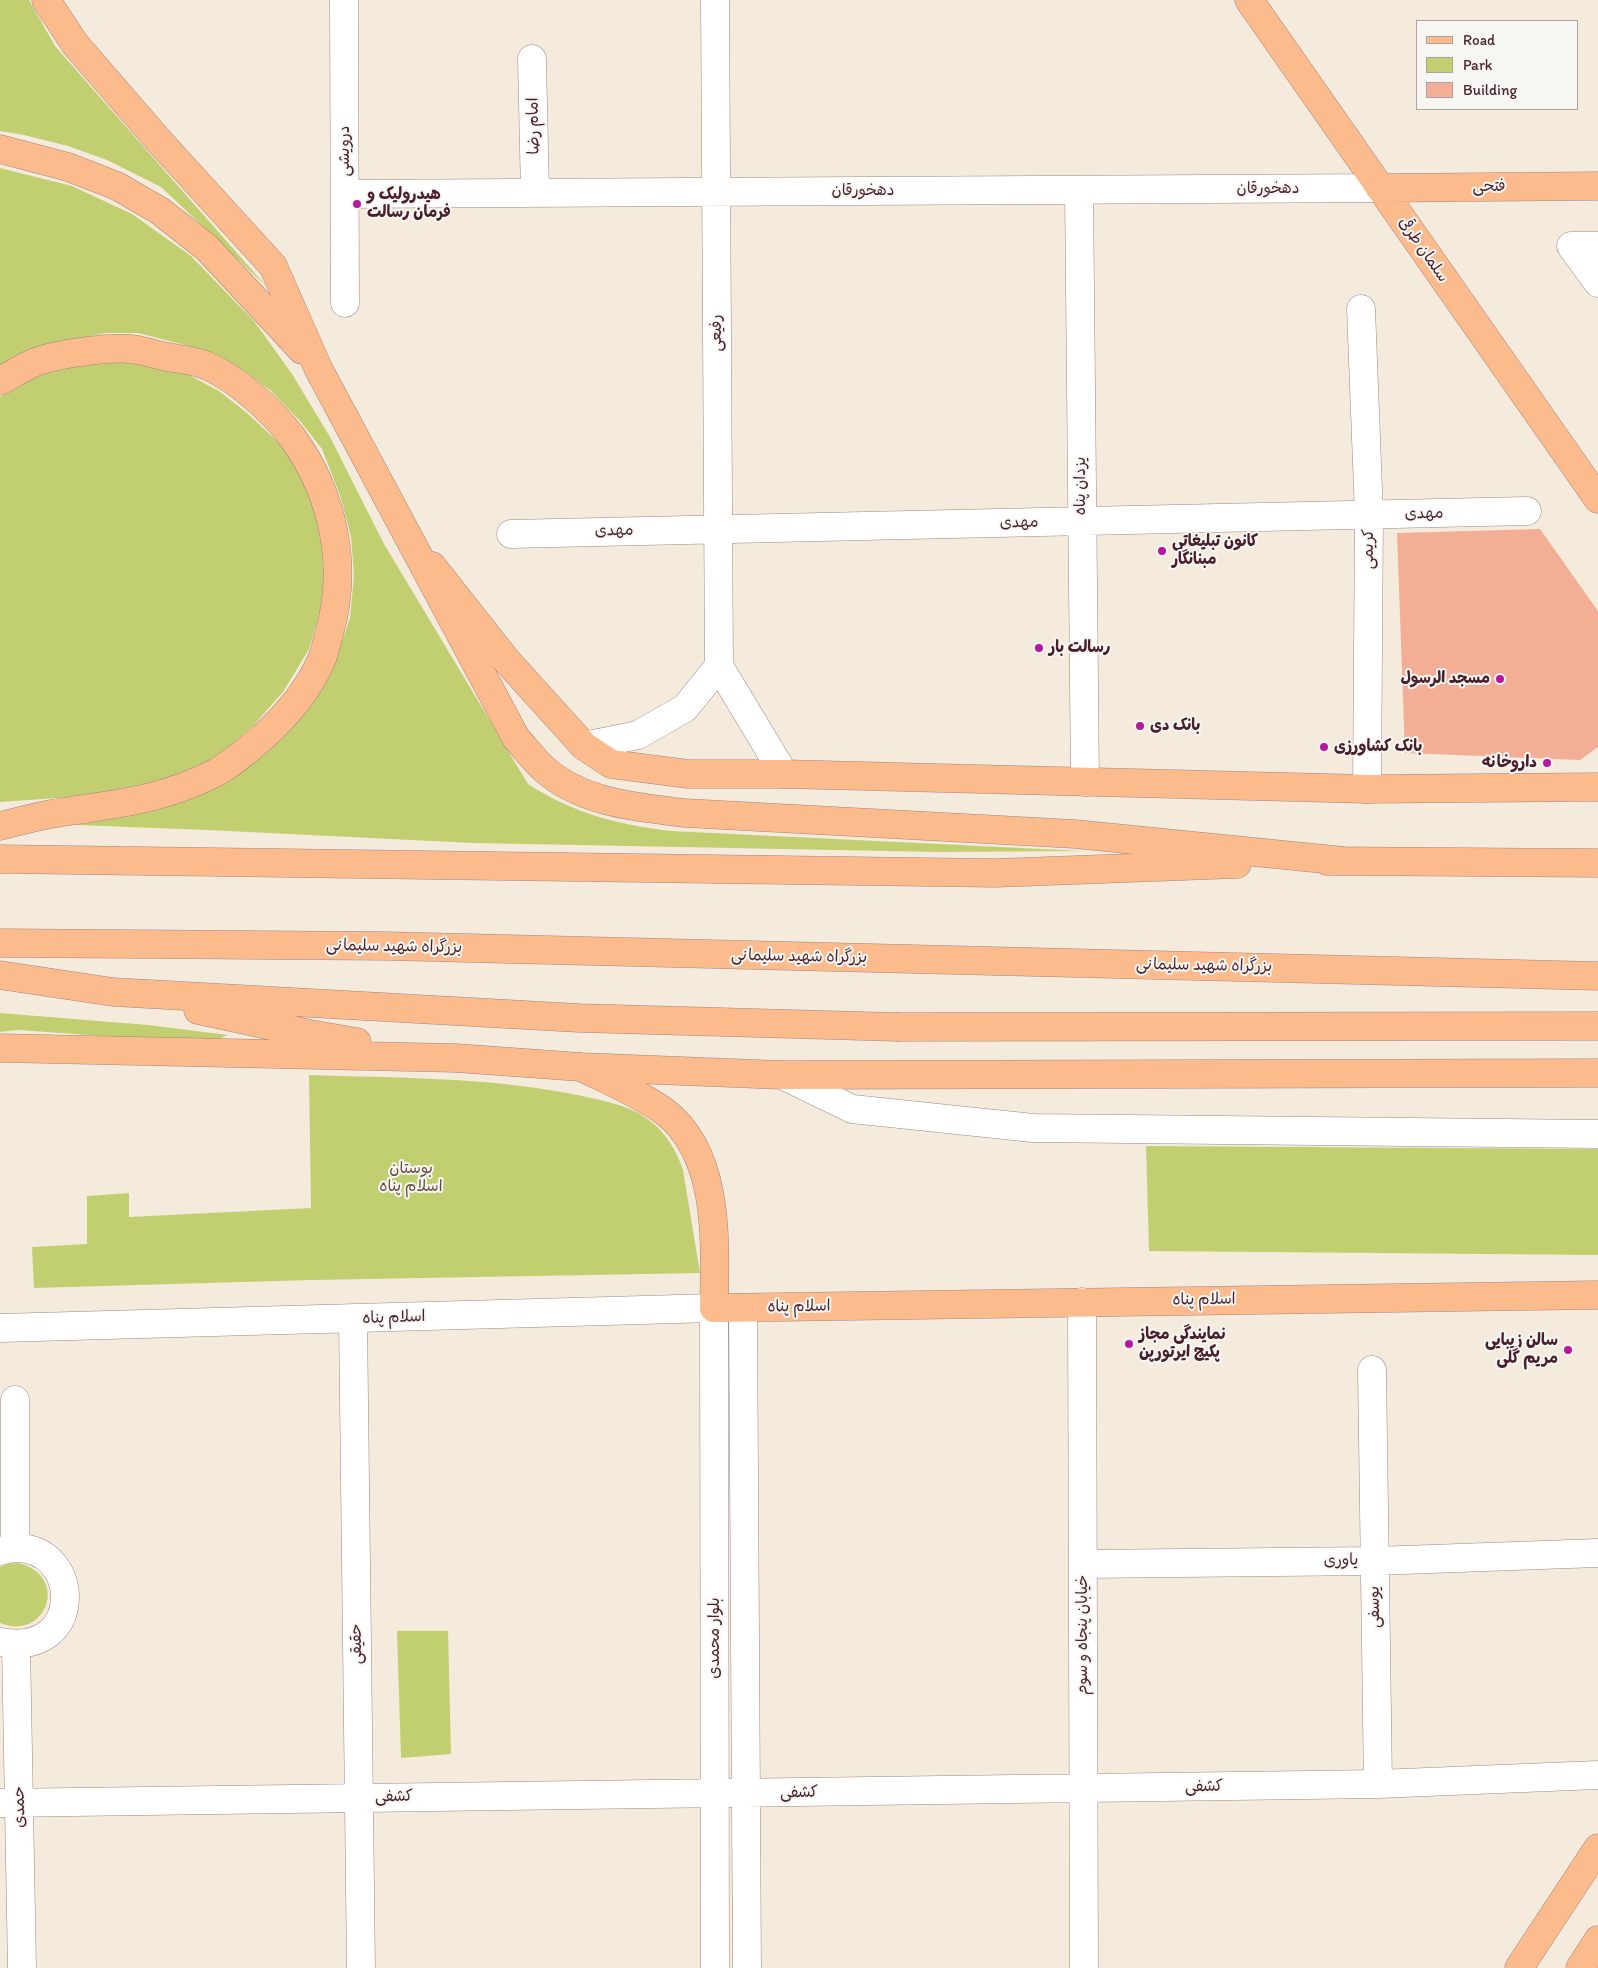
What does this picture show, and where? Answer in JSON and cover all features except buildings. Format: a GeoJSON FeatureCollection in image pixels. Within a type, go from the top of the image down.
{"type":"FeatureCollection","features":[{"type":"Feature","properties":{"kind":"main road"},"geometry":{"type":"LineString","coordinates":[[46,0],[75,44],[159,141],[273,266],[318,368],[516,738],[544,770],[579,793],[632,806],[685,813],[1075,834],[1344,860]]}},
{"type":"Feature","properties":{"kind":"main road","name":"سلمان طرقی"},"geometry":{"type":"LineString","coordinates":[[1249,0],[1598,499]]}},
{"type":"Feature","properties":{"kind":"main road"},"geometry":{"type":"LineString","coordinates":[[0,149],[68,167],[117,186],[160,210],[207,248],[318,368]]}},
{"type":"Feature","properties":{"kind":"main road","name":"فتحی"},"geometry":{"type":"LineString","coordinates":[[1380,188],[1598,186]]}},
{"type":"Feature","properties":{"kind":"main road"},"geometry":{"type":"LineString","coordinates":[[0,381],[34,362],[81,352],[131,349],[205,366],[236,384],[264,405],[284,426],[308,459],[322,491],[332,522],[337,554],[338,591],[332,624],[321,660],[303,692],[278,724],[252,747],[217,772],[180,789],[144,800],[50,814],[0,826]]}},
{"type":"Feature","properties":{"kind":"main road"},"geometry":{"type":"LineString","coordinates":[[410,538],[507,661],[584,746],[611,764],[688,774],[784,774],[1367,789],[1598,787]]}},
{"type":"Feature","properties":{"kind":"main road"},"geometry":{"type":"LineString","coordinates":[[0,859],[995,873],[1344,860],[1598,863]]}},
{"type":"Feature","properties":{"kind":"main road","name":"بزرگراه شهید سلیمانی"},"geometry":{"type":"LineString","coordinates":[[0,943],[387,946],[1598,976]]}},
{"type":"Feature","properties":{"kind":"main road"},"geometry":{"type":"LineString","coordinates":[[0,975],[113,992],[310,1034],[456,1058]]}},
{"type":"Feature","properties":{"kind":"main road"},"geometry":{"type":"LineString","coordinates":[[113,992],[579,1018],[898,1027],[1598,1026]]}},
{"type":"Feature","properties":{"kind":"main road"},"geometry":{"type":"LineString","coordinates":[[0,1048],[456,1058],[581,1067],[782,1074],[1598,1074]]}},
{"type":"Feature","properties":{"kind":"main road"},"geometry":{"type":"LineString","coordinates":[[581,1067],[665,1112],[686,1135],[699,1158],[709,1194],[715,1238],[714,1308]]}},
{"type":"Feature","properties":{"kind":"main road","name":"اسلام پناه"},"geometry":{"type":"LineString","coordinates":[[714,1308],[1598,1295]]}},
{"type":"Feature","properties":{"kind":"main road"},"geometry":{"type":"LineString","coordinates":[[1518,1968],[1598,1848]]}},
{"type":"Feature","properties":{"kind":"main road"},"geometry":{"type":"LineString","coordinates":[[1580,1968],[1598,1940]]}},
{"type":"Feature","properties":{"kind":"street","name":"درویشی"},"geometry":{"type":"LineString","coordinates":[[344,0],[345,303]]}},
{"type":"Feature","properties":{"kind":"street","name":"رفیعی"},"geometry":{"type":"LineString","coordinates":[[715,0],[719,666]]}},
{"type":"Feature","properties":{"kind":"street","name":"امام رضا"},"geometry":{"type":"LineString","coordinates":[[532,59],[535,193]]}},
{"type":"Feature","properties":{"kind":"street","name":"دهخورقان"},"geometry":{"type":"LineString","coordinates":[[345,194],[1380,188]]}},
{"type":"Feature","properties":{"kind":"street","name":"یزدان پناه"},"geometry":{"type":"LineString","coordinates":[[1079,190],[1084,782]]}},
{"type":"Feature","properties":{"kind":"street"},"geometry":{"type":"LineString","coordinates":[[1598,246],[1571,246],[1598,283]]}},
{"type":"Feature","properties":{"kind":"street","name":"کریمی"},"geometry":{"type":"LineString","coordinates":[[1361,309],[1369,515],[1367,789]]}},
{"type":"Feature","properties":{"kind":"street","name":"مهدی"},"geometry":{"type":"LineString","coordinates":[[511,534],[1527,511]]}},
{"type":"Feature","properties":{"kind":"street"},"geometry":{"type":"LineString","coordinates":[[584,746],[638,735],[669,717],[684,708],[719,666],[784,774]]}},
{"type":"Feature","properties":{"kind":"street"},"geometry":{"type":"LineString","coordinates":[[782,1074],[852,1110],[1033,1128],[1598,1134]]}},
{"type":"Feature","properties":{"kind":"street","name":"خیابان پنجاه و سوم"},"geometry":{"type":"LineString","coordinates":[[1082,1302],[1084,1968]]}},
{"type":"Feature","properties":{"kind":"street","name":"اسلام پناه"},"geometry":{"type":"LineString","coordinates":[[0,1328],[714,1308]]}},
{"type":"Feature","properties":{"kind":"street","name":"بلوار محمدی"},"geometry":{"type":"LineString","coordinates":[[714,1308],[715,1968]]}},
{"type":"Feature","properties":{"kind":"street","name":"بلوار محمدی"},"geometry":{"type":"LineString","coordinates":[[743,1308],[747,1968]]}},
{"type":"Feature","properties":{"kind":"street","name":"حقیقی"},"geometry":{"type":"LineString","coordinates":[[353,1319],[361,1968]]}},
{"type":"Feature","properties":{"kind":"street","name":"یوسفی"},"geometry":{"type":"LineString","coordinates":[[1372,1370],[1378,1784]]}},
{"type":"Feature","properties":{"kind":"street"},"geometry":{"type":"LineString","coordinates":[[8,1644],[32,1643],[45,1637],[56,1626],[63,1612],[66,1596],[63,1581],[56,1567],[45,1557],[31,1550],[8,1549],[15,1400]]}},
{"type":"Feature","properties":{"kind":"street","name":"یاوری"},"geometry":{"type":"LineString","coordinates":[[1083,1564],[1375,1561],[1598,1553]]}},
{"type":"Feature","properties":{"kind":"street","name":"حمدی"},"geometry":{"type":"LineString","coordinates":[[8,1644],[10,1803],[22,1968]]}},
{"type":"Feature","properties":{"kind":"street","name":"کشفی"},"geometry":{"type":"LineString","coordinates":[[10,1803],[1378,1784],[1598,1776]]}},
{"type":"Feature","properties":{"kind":"green space"},"geometry":{"type":"Polygon","coordinates":[[[0,0],[29,0],[55,46],[266,286],[161,187],[107,160],[68,146],[0,131],[0,0]]]}},
{"type":"Feature","properties":{"kind":"green space"},"geometry":{"type":"Polygon","coordinates":[[[0,168],[72,186],[132,214],[191,256],[254,321],[292,374],[330,437],[384,544],[528,784],[562,803],[596,816],[632,825],[671,831],[1083,851],[938,852],[473,843],[50,824],[259,756],[290,730],[309,703],[337,655],[350,618],[354,575],[351,537],[341,498],[322,449],[300,421],[270,390],[238,367],[185,345],[138,333],[106,333],[75,339],[28,352],[0,367],[0,168]]]}},
{"type":"Feature","properties":{"kind":"green space"},"geometry":{"type":"Polygon","coordinates":[[[136,359],[187,374],[219,391],[247,413],[277,441],[304,477],[322,538],[324,598],[309,649],[283,692],[253,726],[217,757],[164,780],[86,796],[0,802],[0,397],[39,375],[82,365],[136,359]]]}},
{"type":"Feature","properties":{"kind":"green space"},"geometry":{"type":"Polygon","coordinates":[[[0,1013],[148,1025],[228,1035],[211,1042],[187,1042],[18,1030],[0,1032],[0,1013]]]}},
{"type":"Feature","properties":{"kind":"green space","name":"بوستان اسلام پناه"},"geometry":{"type":"Polygon","coordinates":[[[309,1075],[438,1079],[503,1084],[567,1093],[614,1103],[640,1114],[655,1125],[667,1138],[680,1161],[700,1273],[312,1280],[34,1288],[32,1247],[87,1244],[87,1196],[129,1193],[129,1217],[311,1208],[309,1075]]]}},
{"type":"Feature","properties":{"kind":"green space"},"geometry":{"type":"Polygon","coordinates":[[[1146,1146],[1598,1149],[1598,1255],[1149,1251],[1146,1146]]]}},
{"type":"Feature","properties":{"kind":"green space"},"geometry":{"type":"Polygon","coordinates":[[[18,1563],[34,1570],[44,1581],[48,1593],[46,1605],[40,1616],[30,1623],[16,1626],[0,1623],[0,1567],[18,1563]]]}},
{"type":"Feature","properties":{"kind":"green space"},"geometry":{"type":"Polygon","coordinates":[[[397,1631],[448,1631],[451,1754],[401,1758],[397,1631]]]}},
{"type":"Feature","properties":{"kind":"place","name":"هیدرولیک و فرمان رسالت"},"geometry":{"type":"Point","coordinates":[357,204]}},
{"type":"Feature","properties":{"kind":"place","name":"کانون تبلیغاتی مبنانگار"},"geometry":{"type":"Point","coordinates":[1162,551]}},
{"type":"Feature","properties":{"kind":"place","name":"رسالت بار"},"geometry":{"type":"Point","coordinates":[1039,648]}},
{"type":"Feature","properties":{"kind":"place","name":"مسجد الرسول"},"geometry":{"type":"Point","coordinates":[1500,679]}},
{"type":"Feature","properties":{"kind":"place","name":"بانک دی"},"geometry":{"type":"Point","coordinates":[1140,726]}},
{"type":"Feature","properties":{"kind":"place","name":"بانک کشاورزی"},"geometry":{"type":"Point","coordinates":[1324,747]}},
{"type":"Feature","properties":{"kind":"place","name":"داروخانه"},"geometry":{"type":"Point","coordinates":[1547,763]}},
{"type":"Feature","properties":{"kind":"place","name":"نمایندگی مجاز پکیج ایرتورپن"},"geometry":{"type":"Point","coordinates":[1129,1344]}},
{"type":"Feature","properties":{"kind":"place","name":"سالن زیبایی مریم گلی"},"geometry":{"type":"Point","coordinates":[1568,1350]}}]}
